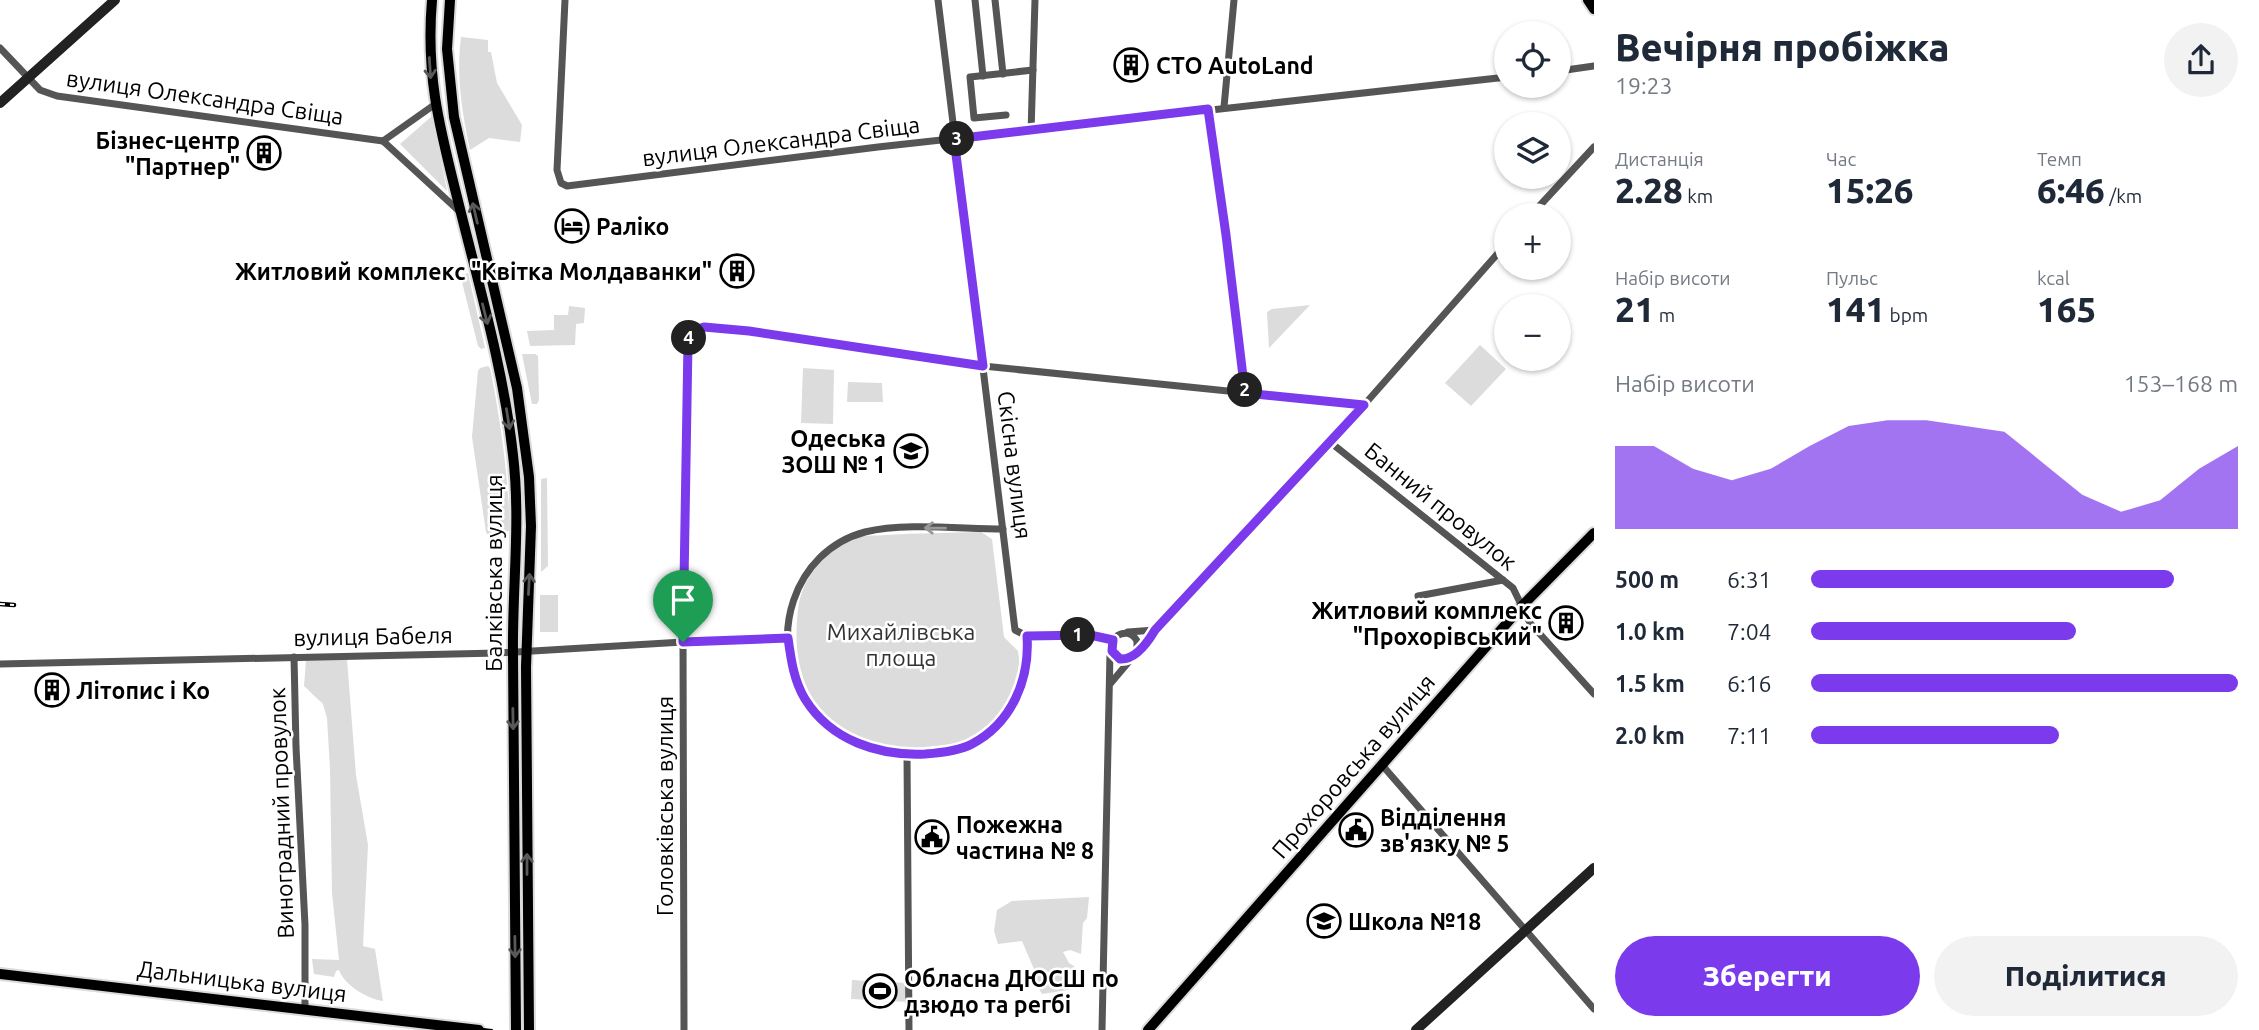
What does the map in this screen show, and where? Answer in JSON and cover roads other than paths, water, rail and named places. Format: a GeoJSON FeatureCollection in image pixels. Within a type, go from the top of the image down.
{"type":"FeatureCollection","features":[{"type":"Feature","properties":{"kind":"main road"},"geometry":{"type":"LineString","coordinates":[[0,103],[115,0]]}},
{"type":"Feature","properties":{"kind":"main road","name":"Балківська вулиця"},"geometry":{"type":"LineString","coordinates":[[432,0],[429,50],[434,105],[497,364],[513,452],[518,526],[513,652],[516,1030]]}},
{"type":"Feature","properties":{"kind":"main road","name":"Балківська вулиця"},"geometry":{"type":"LineString","coordinates":[[450,0],[447,49],[454,117],[517,388],[526,450],[531,526],[526,652],[529,1030]]}},
{"type":"Feature","properties":{"kind":"main road"},"geometry":{"type":"LineString","coordinates":[[1588,0],[1594,9]]}},
{"type":"Feature","properties":{"kind":"main road","name":"Прохоровська вулиця"},"geometry":{"type":"LineString","coordinates":[[1148,1030],[1522,606],[1594,533]]}},
{"type":"Feature","properties":{"kind":"main road"},"geometry":{"type":"LineString","coordinates":[[1416,1030],[1594,868]]}},
{"type":"Feature","properties":{"kind":"main road","name":"Дальницька вулиця"},"geometry":{"type":"LineString","coordinates":[[0,974],[479,1030]]}},
{"type":"Feature","properties":{"kind":"street","name":"вулиця Олександра Свіща"},"geometry":{"type":"LineString","coordinates":[[565,0],[556,170],[561,183],[574,187],[1224,107],[1494,79]]}},
{"type":"Feature","properties":{"kind":"street","name":"Cкісна вулиця"},"geometry":{"type":"LineString","coordinates":[[938,0],[1016,630],[1027,636]]}},
{"type":"Feature","properties":{"kind":"street"},"geometry":{"type":"LineString","coordinates":[[975,0],[984,76]]}},
{"type":"Feature","properties":{"kind":"street"},"geometry":{"type":"LineString","coordinates":[[995,0],[1003,74]]}},
{"type":"Feature","properties":{"kind":"street"},"geometry":{"type":"LineString","coordinates":[[1031,132],[1035,0]]}},
{"type":"Feature","properties":{"kind":"street"},"geometry":{"type":"LineString","coordinates":[[1224,107],[1234,0]]}},
{"type":"Feature","properties":{"kind":"street","name":"вулиця Олександра Свіща"},"geometry":{"type":"LineString","coordinates":[[0,48],[40,90],[57,96],[383,141]]}},
{"type":"Feature","properties":{"kind":"street"},"geometry":{"type":"LineString","coordinates":[[1571,69],[1594,66]]}},
{"type":"Feature","properties":{"kind":"street"},"geometry":{"type":"LineString","coordinates":[[1006,115],[974,118],[970,77],[1033,70]]}},
{"type":"Feature","properties":{"kind":"street"},"geometry":{"type":"LineString","coordinates":[[434,105],[383,141],[461,213]]}},
{"type":"Feature","properties":{"kind":"street"},"geometry":{"type":"LineString","coordinates":[[1208,109],[1245,393]]}},
{"type":"Feature","properties":{"kind":"street"},"geometry":{"type":"LineString","coordinates":[[1542,203],[1594,147]]}},
{"type":"Feature","properties":{"kind":"street"},"geometry":{"type":"LineString","coordinates":[[1110,684],[1155,630],[1364,405],[1494,258]]}},
{"type":"Feature","properties":{"kind":"street","name":"Головківська вулиця"},"geometry":{"type":"LineString","coordinates":[[684,1030],[683,642],[688,342],[691,331],[704,327],[749,331],[983,366]]}},
{"type":"Feature","properties":{"kind":"street"},"geometry":{"type":"LineString","coordinates":[[983,366],[1364,405]]}},
{"type":"Feature","properties":{"kind":"street","name":"Банний провулок"},"geometry":{"type":"LineString","coordinates":[[1330,442],[1513,588],[1530,623],[1594,694]]}},
{"type":"Feature","properties":{"kind":"street"},"geometry":{"type":"LineString","coordinates":[[1003,529],[892,528],[864,533],[841,542],[819,558],[804,575],[794,595],[788,638],[792,671],[805,699],[820,717],[855,743],[874,750],[907,755],[936,754],[971,745],[1000,721],[1023,681],[1027,666],[1027,636],[1090,635],[1112,644],[1117,657],[1130,659]]}},
{"type":"Feature","properties":{"kind":"street"},"geometry":{"type":"LineString","coordinates":[[1418,596],[1503,580]]}},
{"type":"Feature","properties":{"kind":"street"},"geometry":{"type":"LineString","coordinates":[[1102,1030],[1112,644],[1118,635],[1155,630]]}},
{"type":"Feature","properties":{"kind":"street"},"geometry":{"type":"LineString","coordinates":[[1127,633],[1133,635],[1137,641],[1137,651]]}},
{"type":"Feature","properties":{"kind":"street","name":"вулиця Бабеля"},"geometry":{"type":"LineString","coordinates":[[0,667],[526,652],[788,638]]}},
{"type":"Feature","properties":{"kind":"street","name":"Виноградний провулок"},"geometry":{"type":"LineString","coordinates":[[294,657],[305,925],[305,1010]]}},
{"type":"Feature","properties":{"kind":"street"},"geometry":{"type":"LineString","coordinates":[[907,755],[909,1030]]}},
{"type":"Feature","properties":{"kind":"street"},"geometry":{"type":"LineString","coordinates":[[1382,765],[1594,1009]]}},
{"type":"Feature","properties":{"kind":"tram line"},"geometry":{"type":"LineString","coordinates":[[1146,1030],[1521,605],[1594,530]]}},
{"type":"Feature","properties":{"kind":"tram line"},"geometry":{"type":"LineString","coordinates":[[0,972],[492,1030]]}},
{"type":"Feature","properties":{"kind":"railway"},"geometry":{"type":"LineString","coordinates":[[0,604],[14,605]]}},
{"type":"Feature","properties":{"kind":"place","name":"СТО AutoLand"},"geometry":{"type":"Point","coordinates":[1131,65]}},
{"type":"Feature","properties":{"kind":"place","name":"Бізнес-центр \"Партнер\""},"geometry":{"type":"Point","coordinates":[264,153]}},
{"type":"Feature","properties":{"kind":"place","name":"Раліко"},"geometry":{"type":"Point","coordinates":[572,226]}},
{"type":"Feature","properties":{"kind":"place","name":"Житловий комплекс \"Квітка Молдаванки\""},"geometry":{"type":"Point","coordinates":[737,271]}},
{"type":"Feature","properties":{"kind":"place","name":"Одеська ЗОШ № 1"},"geometry":{"type":"Point","coordinates":[911,451]}},
{"type":"Feature","properties":{"kind":"place","name":"Житловий комплекс \"Прохорівський\""},"geometry":{"type":"Point","coordinates":[1566,623]}},
{"type":"Feature","properties":{"kind":"place","name":"Літопис і Ко"},"geometry":{"type":"Point","coordinates":[52,690]}},
{"type":"Feature","properties":{"kind":"place","name":"Відділення зв'язку № 5"},"geometry":{"type":"Point","coordinates":[1356,830]}},
{"type":"Feature","properties":{"kind":"place","name":"Пожежна частина № 8"},"geometry":{"type":"Point","coordinates":[932,837]}},
{"type":"Feature","properties":{"kind":"place","name":"Школа №18"},"geometry":{"type":"Point","coordinates":[1324,921]}},
{"type":"Feature","properties":{"kind":"place","name":"Обласна ДЮСШ по дзюдо та регбі"},"geometry":{"type":"Point","coordinates":[880,991]}},
{"type":"Feature","properties":{"kind":"park label","name":"Михайлівська площа"},"geometry":{"type":"Point","coordinates":[901,644]}}]}
